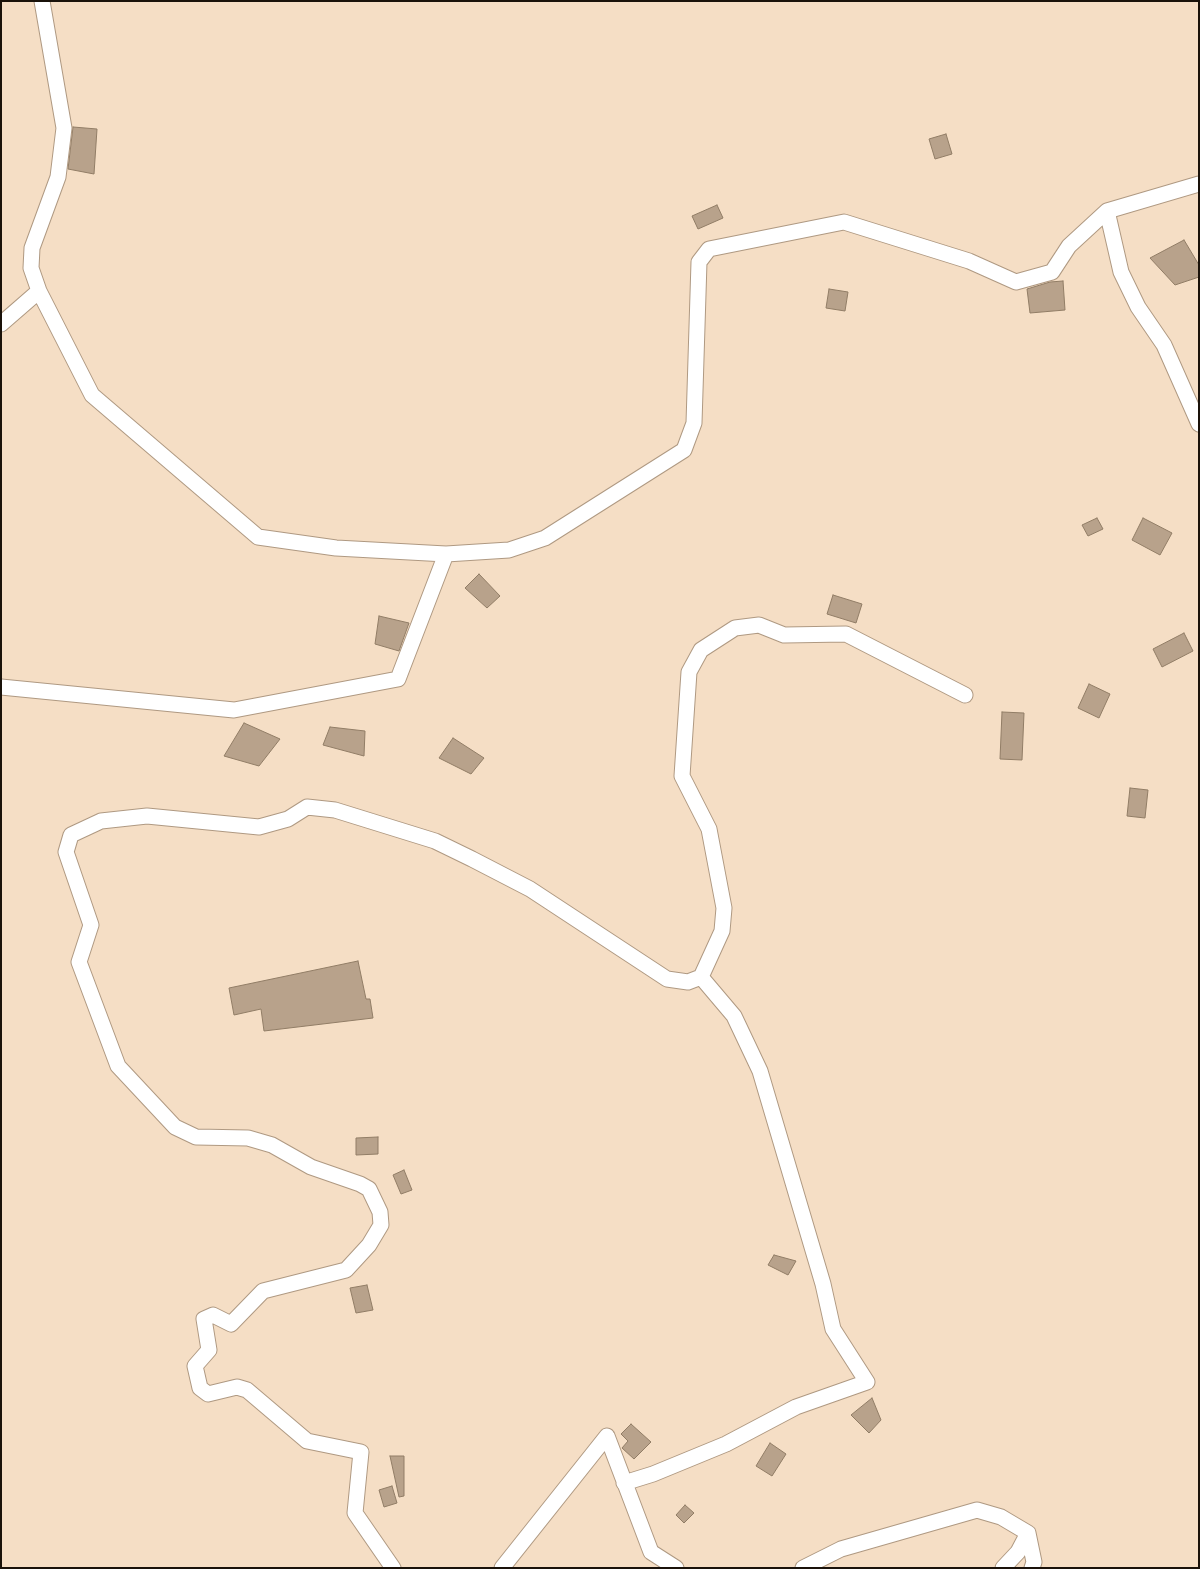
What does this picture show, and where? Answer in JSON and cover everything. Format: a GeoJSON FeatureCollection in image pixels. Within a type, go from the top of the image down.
{"type":"FeatureCollection","features":[{"type":"Feature","properties":{"kind":"street"},"geometry":{"type":"LineString","coordinates":[[42,1],[64,128],[58,177],[32,248],[32,268],[39,291],[92,395],[258,537],[336,548],[446,554],[509,550],[545,538],[684,450],[694,422],[700,262],[710,248],[844,222],[969,261],[1016,282],[1052,272],[1069,246],[1107,212],[1199,184]]}},
{"type":"Feature","properties":{"kind":"street"},"geometry":{"type":"LineString","coordinates":[[1107,212],[1121,272],[1138,307],[1164,344],[1199,424]]}},
{"type":"Feature","properties":{"kind":"street"},"geometry":{"type":"LineString","coordinates":[[1,324],[39,291]]}},
{"type":"Feature","properties":{"kind":"street"},"geometry":{"type":"LineString","coordinates":[[1,687],[234,710],[398,679],[446,554]]}},
{"type":"Feature","properties":{"kind":"street"},"geometry":{"type":"LineString","coordinates":[[393,1568],[355,1513],[361,1452],[307,1442],[247,1390],[237,1386],[208,1394],[200,1388],[195,1366],[210,1350],[204,1319],[213,1315],[231,1324],[263,1291],[346,1270],[369,1245],[381,1225],[380,1212],[369,1189],[311,1167],[272,1144],[248,1138],[196,1137],[175,1127],[118,1066],[79,962],[91,925],[66,852],[71,835],[101,821],[146,816],[259,827],[288,819],[307,807],[335,810],[436,842],[472,859],[530,889],[667,978],[688,982],[701,977],[722,931],[724,908],[709,829],[682,776],[689,672],[701,650],[735,628],[759,625],[784,635],[846,634],[965,695]]}},
{"type":"Feature","properties":{"kind":"street"},"geometry":{"type":"LineString","coordinates":[[624,1483],[653,1474],[726,1444],[796,1407],[867,1382],[833,1329],[823,1284],[760,1071],[734,1016],[701,977]]}},
{"type":"Feature","properties":{"kind":"street"},"geometry":{"type":"LineString","coordinates":[[502,1568],[607,1436],[651,1552],[676,1568]]}},
{"type":"Feature","properties":{"kind":"street"},"geometry":{"type":"LineString","coordinates":[[803,1568],[841,1549],[977,1510],[1001,1517],[1028,1533],[1034,1562],[1032,1568]]}},
{"type":"Feature","properties":{"kind":"street"},"geometry":{"type":"LineString","coordinates":[[1003,1568],[1018,1552],[1028,1533]]}},
{"type":"Feature","properties":{"kind":"building"},"geometry":{"type":"Polygon","coordinates":[[[73,127],[97,129],[94,174],[68,169],[73,127]]]}},
{"type":"Feature","properties":{"kind":"building"},"geometry":{"type":"Polygon","coordinates":[[[946,134],[952,154],[935,159],[929,139],[946,134]]]}},
{"type":"Feature","properties":{"kind":"building"},"geometry":{"type":"Polygon","coordinates":[[[717,205],[723,218],[698,229],[692,216],[717,205]]]}},
{"type":"Feature","properties":{"kind":"building"},"geometry":{"type":"Polygon","coordinates":[[[1184,240],[1199,265],[1199,277],[1175,285],[1150,258],[1184,240]]]}},
{"type":"Feature","properties":{"kind":"building"},"geometry":{"type":"Polygon","coordinates":[[[1063,281],[1065,310],[1030,313],[1027,289],[1050,282],[1063,281]]]}},
{"type":"Feature","properties":{"kind":"building"},"geometry":{"type":"Polygon","coordinates":[[[829,289],[848,292],[845,311],[826,308],[829,289]]]}},
{"type":"Feature","properties":{"kind":"building"},"geometry":{"type":"Polygon","coordinates":[[[1097,518],[1103,529],[1088,536],[1082,525],[1097,518]]]}},
{"type":"Feature","properties":{"kind":"building"},"geometry":{"type":"Polygon","coordinates":[[[1143,518],[1172,533],[1160,555],[1132,540],[1143,518]]]}},
{"type":"Feature","properties":{"kind":"building"},"geometry":{"type":"Polygon","coordinates":[[[479,574],[500,596],[487,608],[465,588],[479,574]]]}},
{"type":"Feature","properties":{"kind":"building"},"geometry":{"type":"Polygon","coordinates":[[[833,595],[862,604],[856,623],[827,614],[833,595]]]}},
{"type":"Feature","properties":{"kind":"building"},"geometry":{"type":"Polygon","coordinates":[[[379,616],[409,623],[399,651],[375,644],[379,616]]]}},
{"type":"Feature","properties":{"kind":"building"},"geometry":{"type":"Polygon","coordinates":[[[1184,633],[1193,651],[1162,667],[1153,649],[1184,633]]]}},
{"type":"Feature","properties":{"kind":"building"},"geometry":{"type":"Polygon","coordinates":[[[1089,684],[1110,694],[1099,718],[1078,708],[1089,684]]]}},
{"type":"Feature","properties":{"kind":"building"},"geometry":{"type":"Polygon","coordinates":[[[1002,712],[1024,713],[1022,760],[1000,759],[1002,712]]]}},
{"type":"Feature","properties":{"kind":"building"},"geometry":{"type":"Polygon","coordinates":[[[244,723],[280,739],[259,766],[224,756],[244,723]]]}},
{"type":"Feature","properties":{"kind":"building"},"geometry":{"type":"Polygon","coordinates":[[[330,727],[365,731],[364,756],[323,745],[330,727]]]}},
{"type":"Feature","properties":{"kind":"building"},"geometry":{"type":"Polygon","coordinates":[[[453,738],[484,758],[471,774],[439,758],[453,738]]]}},
{"type":"Feature","properties":{"kind":"building"},"geometry":{"type":"Polygon","coordinates":[[[1130,788],[1148,790],[1145,818],[1127,816],[1130,788]]]}},
{"type":"Feature","properties":{"kind":"building"},"geometry":{"type":"Polygon","coordinates":[[[358,961],[366,999],[370,999],[373,1018],[264,1031],[261,1009],[234,1015],[229,988],[358,961]]]}},
{"type":"Feature","properties":{"kind":"building"},"geometry":{"type":"Polygon","coordinates":[[[378,1137],[378,1154],[356,1155],[356,1138],[378,1137]]]}},
{"type":"Feature","properties":{"kind":"building"},"geometry":{"type":"Polygon","coordinates":[[[404,1170],[412,1190],[401,1194],[393,1175],[404,1170]]]}},
{"type":"Feature","properties":{"kind":"building"},"geometry":{"type":"Polygon","coordinates":[[[774,1255],[796,1261],[788,1275],[768,1265],[774,1255]]]}},
{"type":"Feature","properties":{"kind":"building"},"geometry":{"type":"Polygon","coordinates":[[[367,1285],[373,1310],[356,1313],[350,1288],[367,1285]]]}},
{"type":"Feature","properties":{"kind":"building"},"geometry":{"type":"Polygon","coordinates":[[[872,1398],[881,1420],[869,1433],[851,1415],[872,1398]]]}},
{"type":"Feature","properties":{"kind":"building"},"geometry":{"type":"Polygon","coordinates":[[[631,1424],[651,1442],[634,1459],[622,1448],[628,1441],[621,1434],[631,1424]]]}},
{"type":"Feature","properties":{"kind":"building"},"geometry":{"type":"Polygon","coordinates":[[[770,1443],[786,1454],[772,1476],[756,1466],[770,1443]]]}},
{"type":"Feature","properties":{"kind":"building"},"geometry":{"type":"Polygon","coordinates":[[[390,1456],[404,1456],[404,1496],[399,1497],[390,1456]]]}},
{"type":"Feature","properties":{"kind":"building"},"geometry":{"type":"Polygon","coordinates":[[[392,1486],[397,1503],[384,1507],[379,1490],[392,1486]]]}},
{"type":"Feature","properties":{"kind":"building"},"geometry":{"type":"Polygon","coordinates":[[[685,1505],[694,1513],[684,1523],[676,1515],[685,1505]]]}}]}
